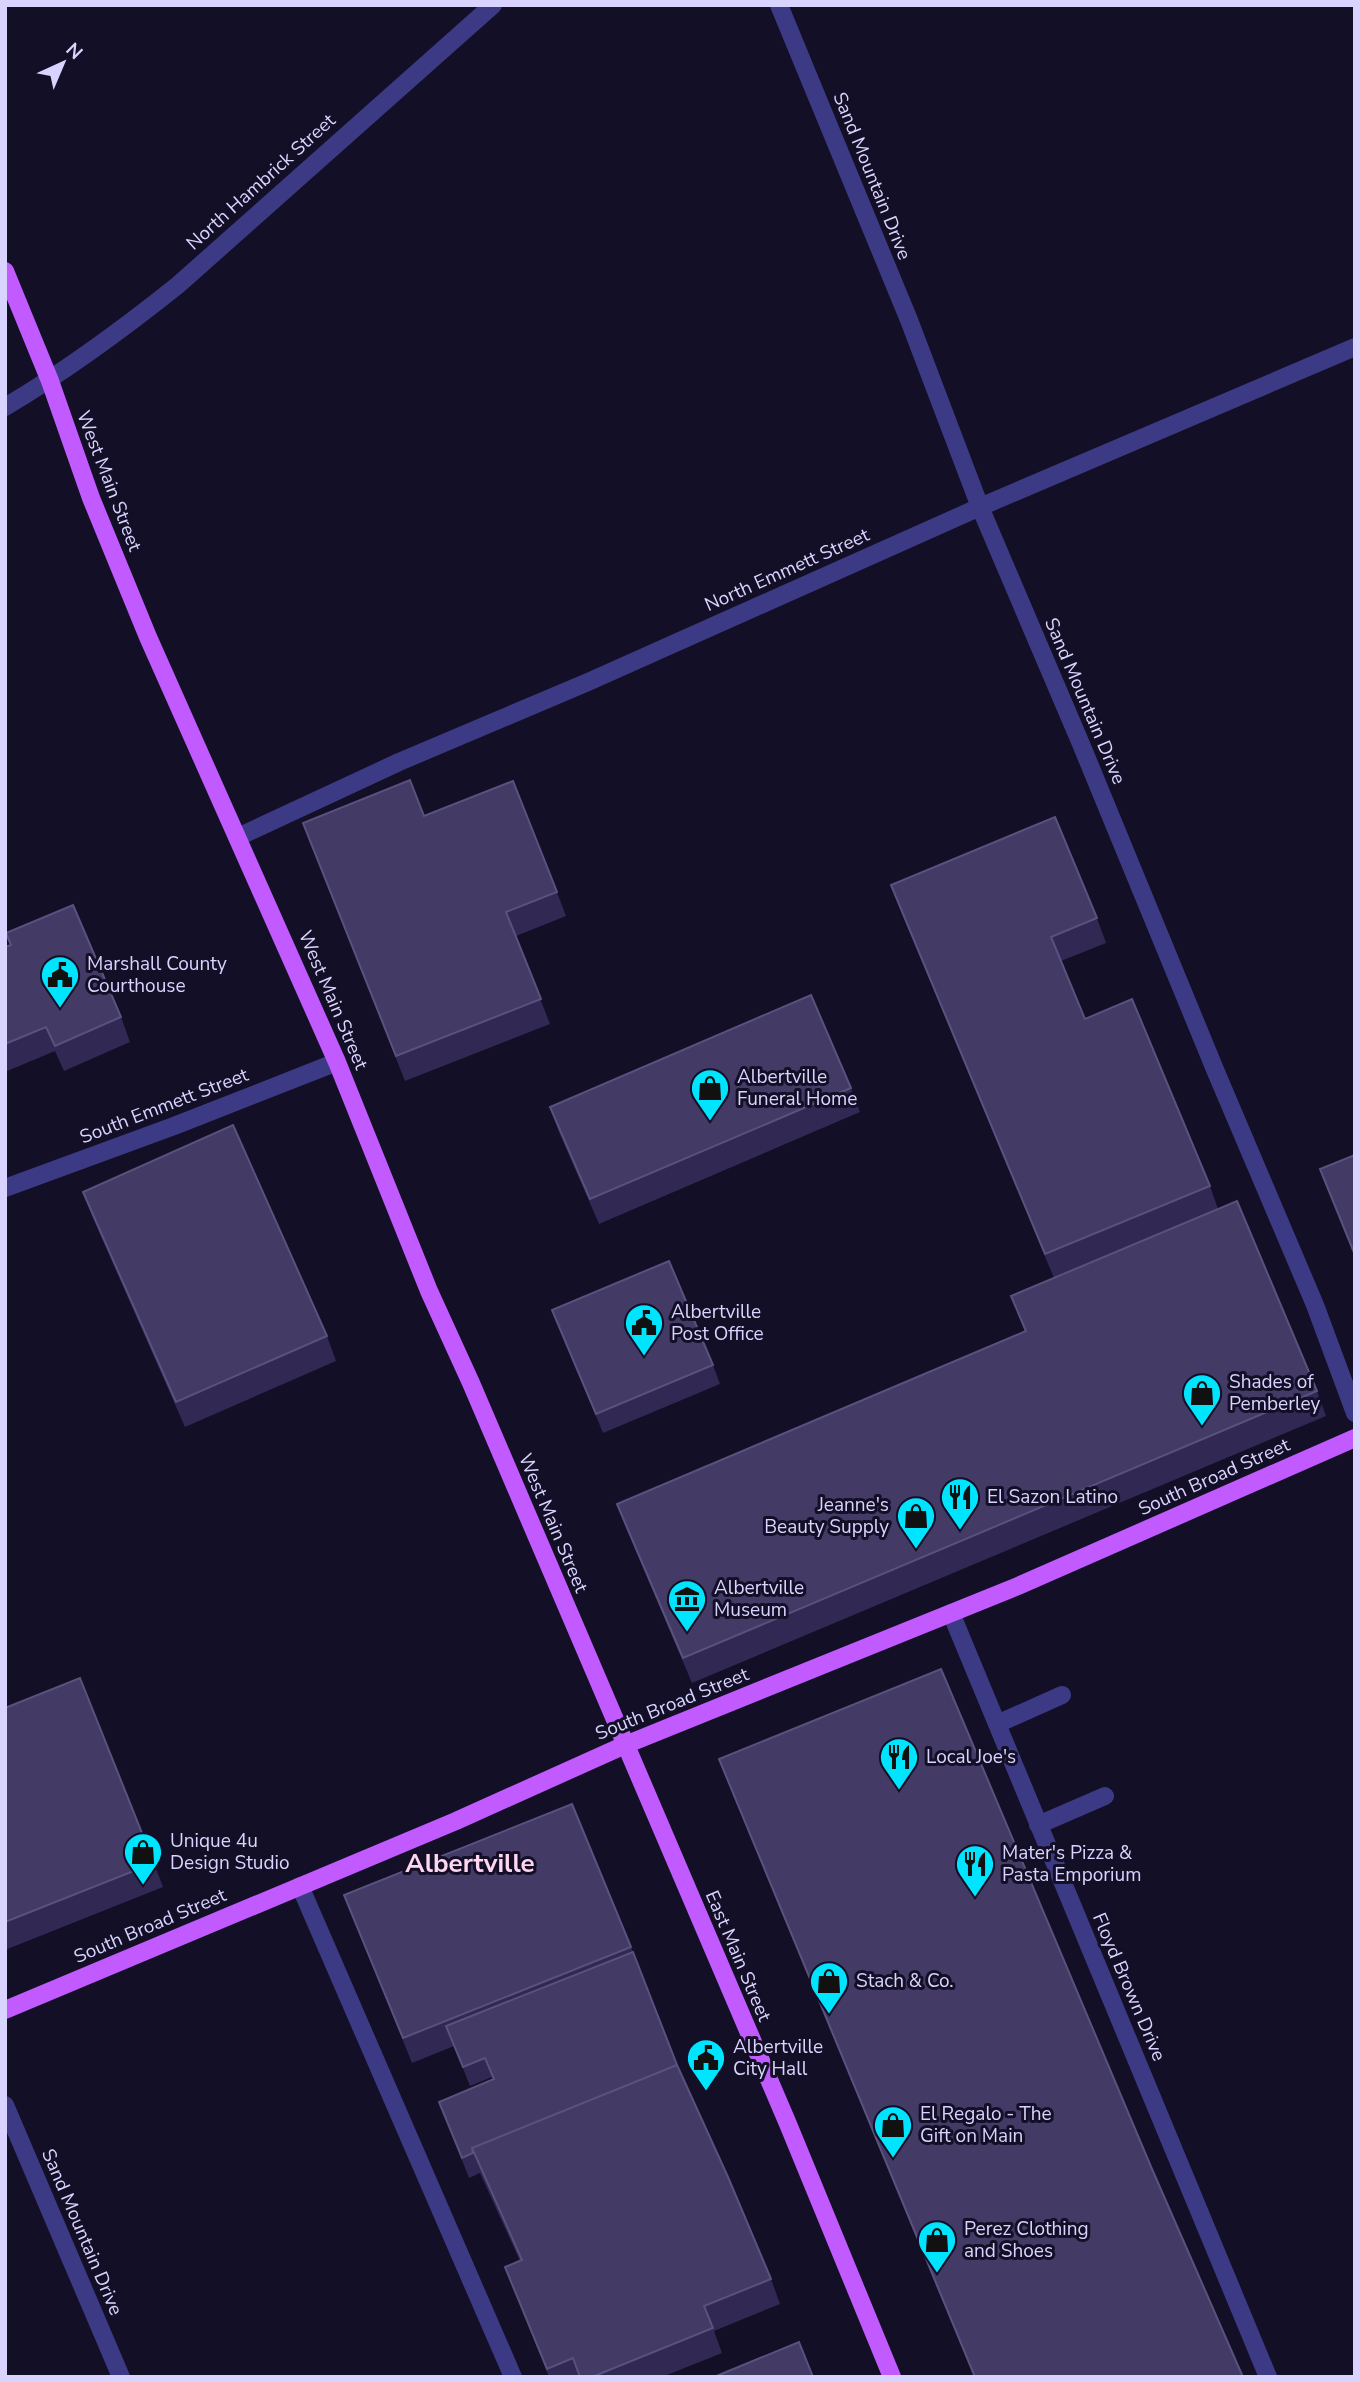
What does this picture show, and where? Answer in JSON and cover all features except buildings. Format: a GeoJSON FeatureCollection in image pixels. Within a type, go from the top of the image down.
{"type":"FeatureCollection","features":[{"type":"Feature","properties":{"kind":"main road","name":"West Main Street"},"geometry":{"type":"LineString","coordinates":[[5,271],[50,381],[91,498],[138,612],[337,1062],[429,1292],[471,1383],[625,1745]]}},
{"type":"Feature","properties":{"kind":"main road","name":"South Broad Street"},"geometry":{"type":"LineString","coordinates":[[5,2010],[456,1821],[625,1745],[951,1613],[1355,1438]]}},
{"type":"Feature","properties":{"kind":"main road","name":"East Main Street"},"geometry":{"type":"LineString","coordinates":[[625,1745],[788,2124],[892,2377]]}},
{"type":"Feature","properties":{"kind":"street","name":"North Hambrick Street"},"geometry":{"type":"LineString","coordinates":[[5,407],[50,381],[178,285],[493,5]]}},
{"type":"Feature","properties":{"kind":"street","name":"Sand Mountain Drive"},"geometry":{"type":"LineString","coordinates":[[779,5],[909,320],[979,506],[1076,731],[1210,1059],[1315,1305],[1355,1413]]}},
{"type":"Feature","properties":{"kind":"street","name":"North Emmett Street"},"geometry":{"type":"LineString","coordinates":[[238,837],[399,762],[588,682],[979,506],[1355,347]]}},
{"type":"Feature","properties":{"kind":"street","name":"South Emmett Street"},"geometry":{"type":"LineString","coordinates":[[5,1188],[337,1062]]}},
{"type":"Feature","properties":{"kind":"street","name":"Floyd Brown Drive"},"geometry":{"type":"LineString","coordinates":[[951,1613],[1268,2377]]}},
{"type":"Feature","properties":{"kind":"street"},"geometry":{"type":"LineString","coordinates":[[997,1724],[1062,1695]]}},
{"type":"Feature","properties":{"kind":"street"},"geometry":{"type":"LineString","coordinates":[[1038,1825],[1105,1796]]}},
{"type":"Feature","properties":{"kind":"street"},"geometry":{"type":"LineString","coordinates":[[300,1886],[513,2377]]}},
{"type":"Feature","properties":{"kind":"street","name":"Sand Mountain Drive"},"geometry":{"type":"LineString","coordinates":[[5,2105],[121,2377]]}},
{"type":"Feature","properties":{"kind":"place","name":"Marshall County Courthouse"},"geometry":{"type":"Point","coordinates":[60,1009]}},
{"type":"Feature","properties":{"kind":"place","name":"Albertville Funeral Home"},"geometry":{"type":"Point","coordinates":[710,1122]}},
{"type":"Feature","properties":{"kind":"place","name":"Albertville Post Office"},"geometry":{"type":"Point","coordinates":[644,1357]}},
{"type":"Feature","properties":{"kind":"place","name":"Shades of Pemberley"},"geometry":{"type":"Point","coordinates":[1202,1427]}},
{"type":"Feature","properties":{"kind":"place","name":"El Sazon Latino"},"geometry":{"type":"Point","coordinates":[960,1531]}},
{"type":"Feature","properties":{"kind":"place","name":"Jeanne's Beauty Supply"},"geometry":{"type":"Point","coordinates":[916,1550]}},
{"type":"Feature","properties":{"kind":"place","name":"Albertville Museum"},"geometry":{"type":"Point","coordinates":[687,1633]}},
{"type":"Feature","properties":{"kind":"place","name":"Local Joe's"},"geometry":{"type":"Point","coordinates":[899,1791]}},
{"type":"Feature","properties":{"kind":"place","name":"Unique 4u Design Studio"},"geometry":{"type":"Point","coordinates":[143,1886]}},
{"type":"Feature","properties":{"kind":"place","name":"Mater's Pizza & Pasta Emporium"},"geometry":{"type":"Point","coordinates":[975,1898]}},
{"type":"Feature","properties":{"kind":"place","name":"Stach & Co."},"geometry":{"type":"Point","coordinates":[829,2015]}},
{"type":"Feature","properties":{"kind":"place","name":"Albertville City Hall"},"geometry":{"type":"Point","coordinates":[706,2092]}},
{"type":"Feature","properties":{"kind":"place","name":"El Regalo - The Gift on Main"},"geometry":{"type":"Point","coordinates":[893,2159]}},
{"type":"Feature","properties":{"kind":"place","name":"Perez Clothing and Shoes"},"geometry":{"type":"Point","coordinates":[937,2274]}},
{"type":"Feature","properties":{"kind":"district","name":"Albertville"},"geometry":{"type":"Point","coordinates":[470,1863]}}]}
